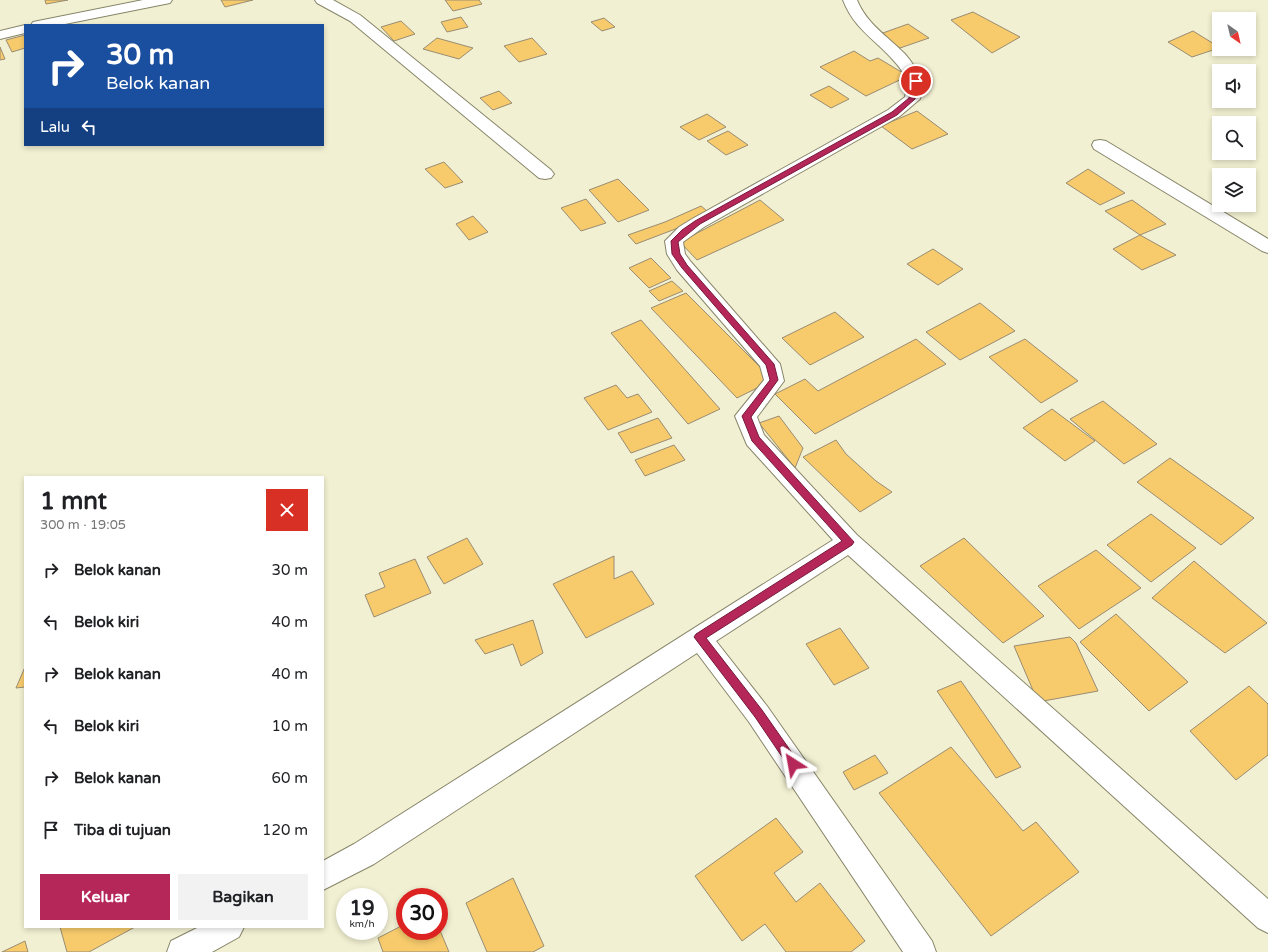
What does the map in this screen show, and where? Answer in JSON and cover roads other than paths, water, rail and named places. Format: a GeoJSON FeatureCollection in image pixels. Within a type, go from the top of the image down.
{"type":"FeatureCollection","features":[{"type":"Feature","properties":{"kind":"street"},"geometry":{"type":"LineString","coordinates":[[43,24],[165,0]]}},
{"type":"Feature","properties":{"kind":"street"},"geometry":{"type":"LineString","coordinates":[[322,0],[355,18],[545,174]]}},
{"type":"Feature","properties":{"kind":"street"},"geometry":{"type":"LineString","coordinates":[[850,0],[854,13],[872,34],[899,56],[916,81],[912,99],[894,113],[698,223],[674,241],[676,254],[684,266],[770,364],[774,380],[746,416],[755,439],[849,542],[1268,918]]}},
{"type":"Feature","properties":{"kind":"street"},"geometry":{"type":"LineString","coordinates":[[0,35],[24,29]]}},
{"type":"Feature","properties":{"kind":"street"},"geometry":{"type":"LineString","coordinates":[[1100,145],[1268,247]]}},
{"type":"Feature","properties":{"kind":"street"},"geometry":{"type":"LineString","coordinates":[[324,875],[364,854],[699,637],[849,542]]}},
{"type":"Feature","properties":{"kind":"street"},"geometry":{"type":"LineString","coordinates":[[699,637],[758,714],[921,952]]}},
{"type":"Feature","properties":{"kind":"street"},"geometry":{"type":"LineString","coordinates":[[182,952],[227,928]]}}]}
